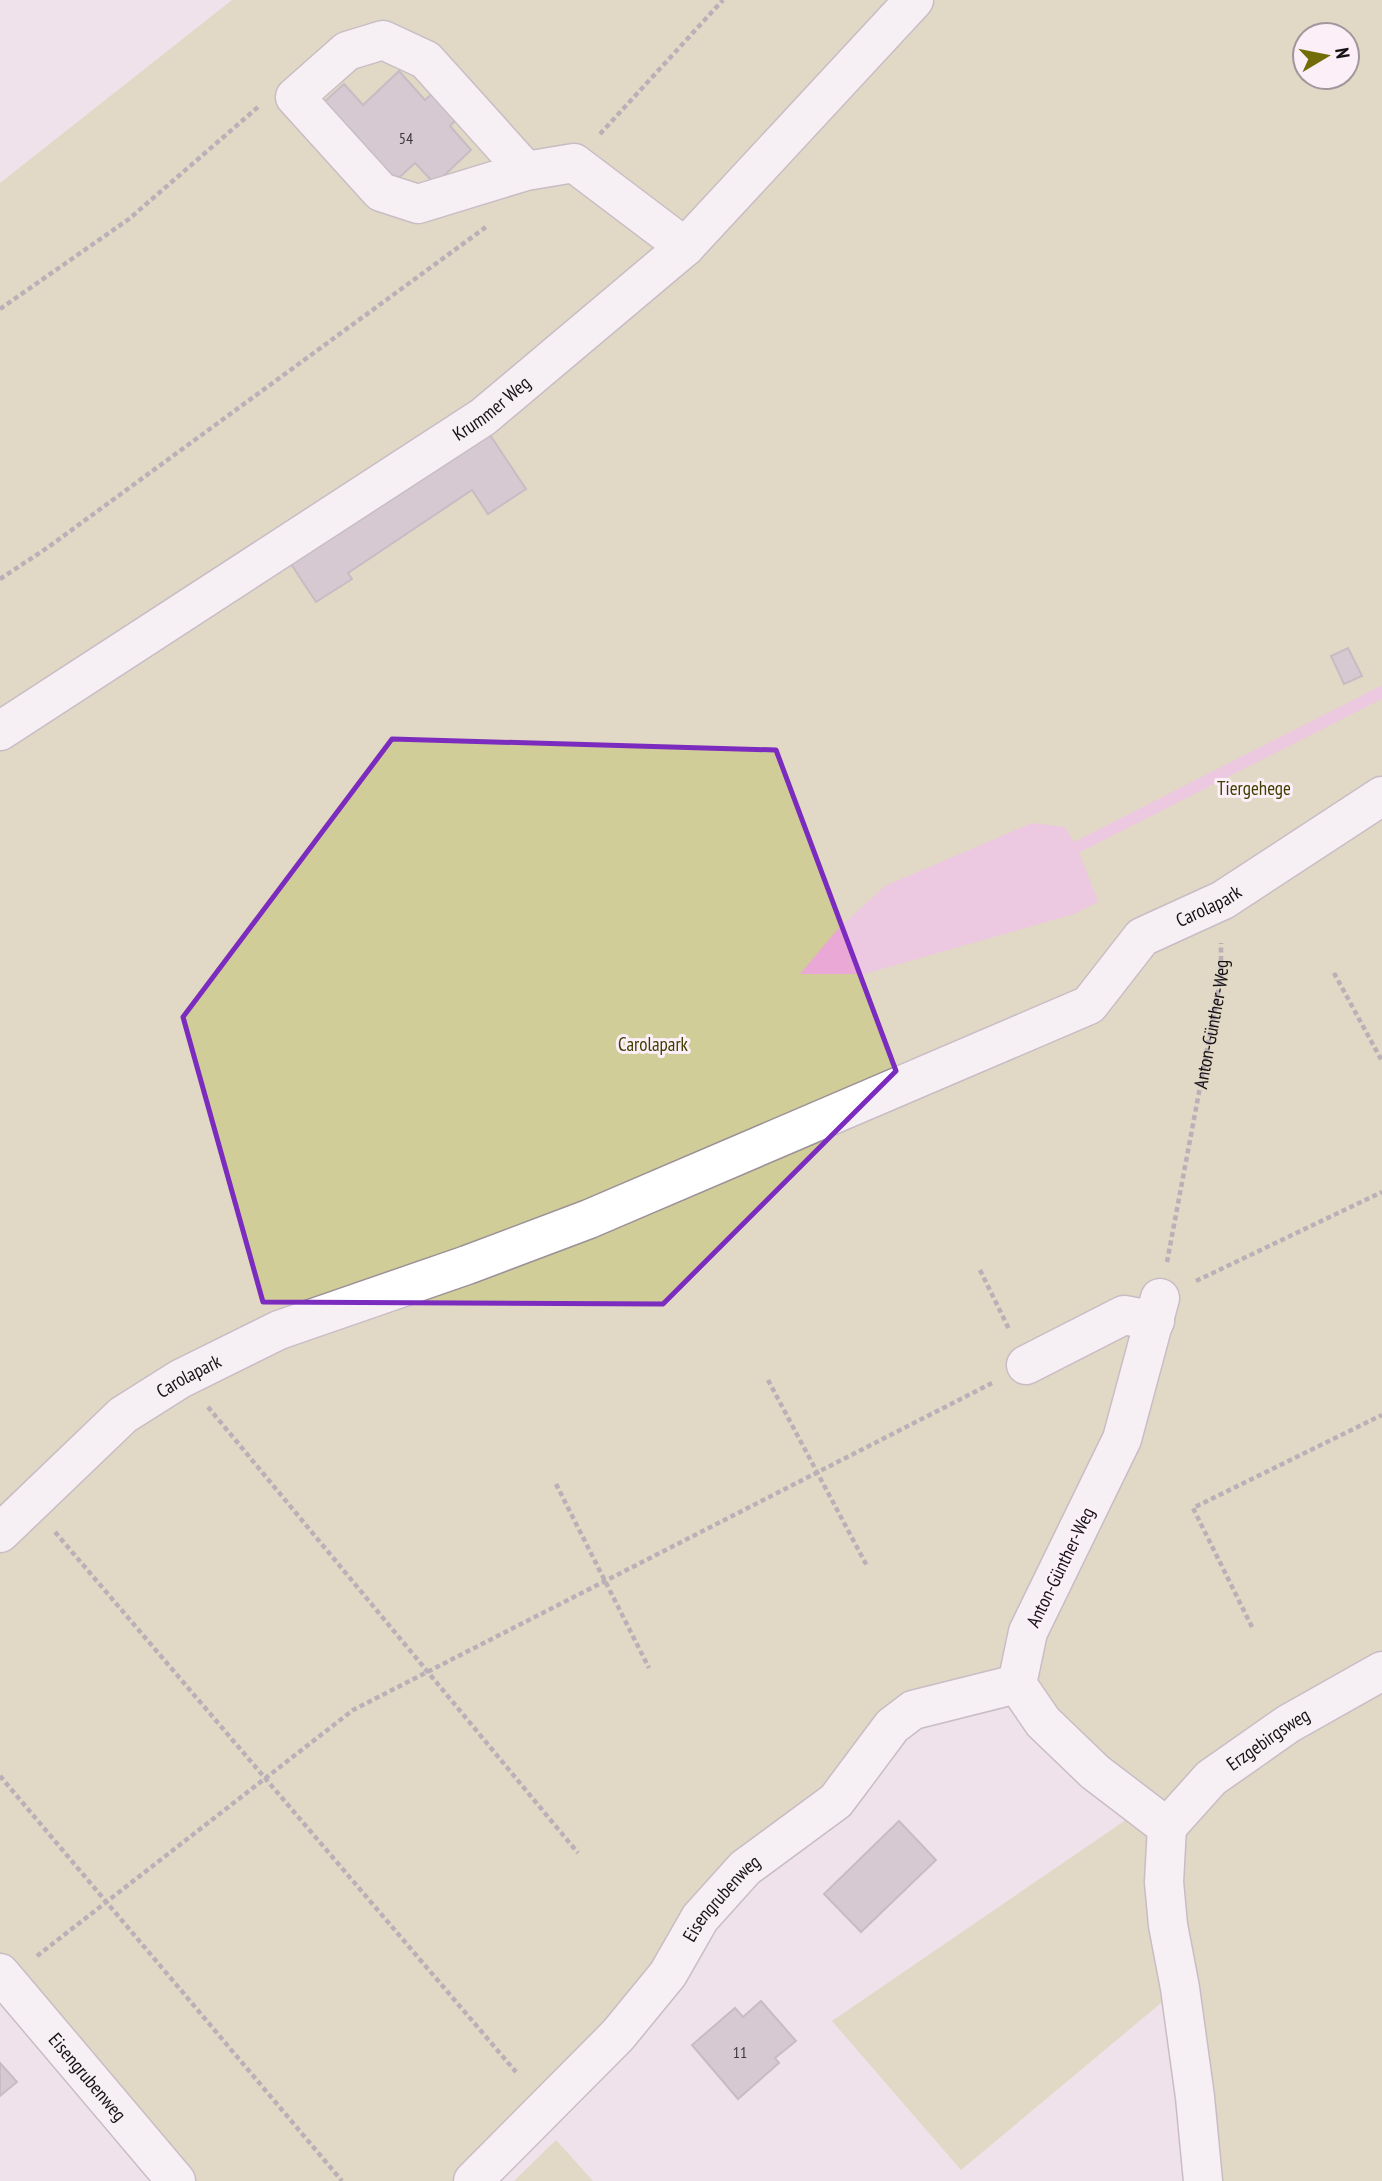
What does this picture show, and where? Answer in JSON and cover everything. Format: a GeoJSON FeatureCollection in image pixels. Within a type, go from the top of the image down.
{"type":"FeatureCollection","features":[{"type":"Feature","properties":{"kind":"street","name":"Krummer Weg"},"geometry":{"type":"LineString","coordinates":[[0,731],[483,417],[685,247],[914,0]]}},
{"type":"Feature","properties":{"kind":"street"},"geometry":{"type":"LineString","coordinates":[[526,171],[426,60],[383,40],[347,51],[295,97],[382,192],[418,204],[526,171],[574,163],[685,247]]}},
{"type":"Feature","properties":{"kind":"street","name":"Carolapark"},"geometry":{"type":"LineString","coordinates":[[0,1533],[123,1415],[180,1379],[279,1330],[589,1219],[1089,1004],[1142,937],[1223,900],[1382,796]]}},
{"type":"Feature","properties":{"kind":"street"},"geometry":{"type":"LineString","coordinates":[[1026,1366],[1124,1315],[1158,1310]]}},
{"type":"Feature","properties":{"kind":"street","name":"Anton-Günther-Weg"},"geometry":{"type":"LineString","coordinates":[[1017,1684],[1028,1632],[1122,1439],[1158,1310]]}},
{"type":"Feature","properties":{"kind":"street","name":"Erzgebirgsweg"},"geometry":{"type":"LineString","coordinates":[[1167,1826],[1211,1778],[1288,1724],[1382,1671]]}},
{"type":"Feature","properties":{"kind":"street"},"geometry":{"type":"LineString","coordinates":[[1017,1684],[1043,1722],[1095,1772],[1167,1826],[1164,1882],[1168,1926],[1180,1988],[1195,2097],[1203,2181]]}},
{"type":"Feature","properties":{"kind":"street","name":"Eisengrubenweg"},"geometry":{"type":"LineString","coordinates":[[473,2181],[618,2035],[668,1974],[701,1918],[745,1868],[836,1801],[892,1726],[913,1710],[1017,1684]]}},
{"type":"Feature","properties":{"kind":"street","name":"Eisengrubenweg"},"geometry":{"type":"LineString","coordinates":[[3,1976],[176,2181]]}},
{"type":"Feature","properties":{"kind":"path"},"geometry":{"type":"LineString","coordinates":[[574,163],[723,0]]}},
{"type":"Feature","properties":{"kind":"path"},"geometry":{"type":"LineString","coordinates":[[0,309],[129,219],[267,100]]}},
{"type":"Feature","properties":{"kind":"path"},"geometry":{"type":"LineString","coordinates":[[0,579],[47,548],[496,220]]}},
{"type":"Feature","properties":{"kind":"path","name":"Anton-Günther-Weg"},"geometry":{"type":"LineString","coordinates":[[1158,1310],[1220,976],[1223,900]]}},
{"type":"Feature","properties":{"kind":"path"},"geometry":{"type":"LineString","coordinates":[[1334,973],[1382,1061]]}},
{"type":"Feature","properties":{"kind":"path"},"geometry":{"type":"LineString","coordinates":[[1158,1310],[1382,1192]]}},
{"type":"Feature","properties":{"kind":"path"},"geometry":{"type":"LineString","coordinates":[[3,1976],[106,1902],[353,1710],[1026,1366],[980,1270]]}},
{"type":"Feature","properties":{"kind":"path"},"geometry":{"type":"LineString","coordinates":[[768,1380],[867,1566]]}},
{"type":"Feature","properties":{"kind":"path"},"geometry":{"type":"LineString","coordinates":[[206,1405],[578,1853]]}},
{"type":"Feature","properties":{"kind":"path"},"geometry":{"type":"LineString","coordinates":[[1252,1627],[1193,1508],[1382,1415]]}},
{"type":"Feature","properties":{"kind":"path"},"geometry":{"type":"LineString","coordinates":[[556,1484],[649,1668]]}},
{"type":"Feature","properties":{"kind":"path"},"geometry":{"type":"LineString","coordinates":[[52,1528],[516,2072]]}},
{"type":"Feature","properties":{"kind":"path"},"geometry":{"type":"LineString","coordinates":[[0,1776],[342,2181]]}},
{"type":"Feature","properties":{"kind":"highlighted area"},"geometry":{"type":"Polygon","coordinates":[[[392,739],[776,750],[896,1071],[663,1304],[263,1302],[183,1017],[392,739]]]}},
{"type":"Feature","properties":{"kind":"green space","name":"Tiergehege"},"geometry":{"type":"Polygon","coordinates":[[[232,0],[1382,0],[1382,2181],[1203,2181],[1179,1988],[961,2170],[832,2021],[1136,1813],[1017,1684],[913,1710],[467,2181],[184,2181],[0,1963],[0,183],[232,0]]]}},
{"type":"Feature","properties":{"kind":"green space"},"geometry":{"type":"Polygon","coordinates":[[[556,2140],[593,2181],[514,2181],[556,2140]]]}},
{"type":"Feature","properties":{"kind":"shaded area"},"geometry":{"type":"Polygon","coordinates":[[[1032,823],[1065,827],[1077,847],[1098,902],[1074,914],[864,974],[800,974],[837,930],[885,886],[1032,823]]]}},
{"type":"Feature","properties":{"kind":"building"},"geometry":{"type":"Polygon","coordinates":[[[399,71],[425,100],[436,90],[460,116],[450,126],[471,150],[435,184],[415,163],[393,183],[321,105],[344,84],[363,105],[399,71]]]}},
{"type":"Feature","properties":{"kind":"building"},"geometry":{"type":"Polygon","coordinates":[[[486,429],[526,489],[488,514],[472,490],[348,573],[352,579],[316,602],[289,561],[486,429]]]}},
{"type":"Feature","properties":{"kind":"building"},"geometry":{"type":"Polygon","coordinates":[[[1348,648],[1362,676],[1344,684],[1331,656],[1348,648]]]}},
{"type":"Feature","properties":{"kind":"building"},"geometry":{"type":"Polygon","coordinates":[[[899,1821],[936,1860],[861,1932],[824,1894],[899,1821]]]}},
{"type":"Feature","properties":{"kind":"building"},"geometry":{"type":"Polygon","coordinates":[[[761,2001],[796,2041],[775,2058],[779,2063],[738,2099],[692,2045],[735,2008],[743,2017],[761,2001]]]}},
{"type":"Feature","properties":{"kind":"building"},"geometry":{"type":"Polygon","coordinates":[[[0,2063],[17,2082],[0,2096],[0,2063]]]}},
{"type":"Feature","properties":{"kind":"waterway"},"geometry":{"type":"LineString","coordinates":[[1077,847],[1382,692]]}}]}
